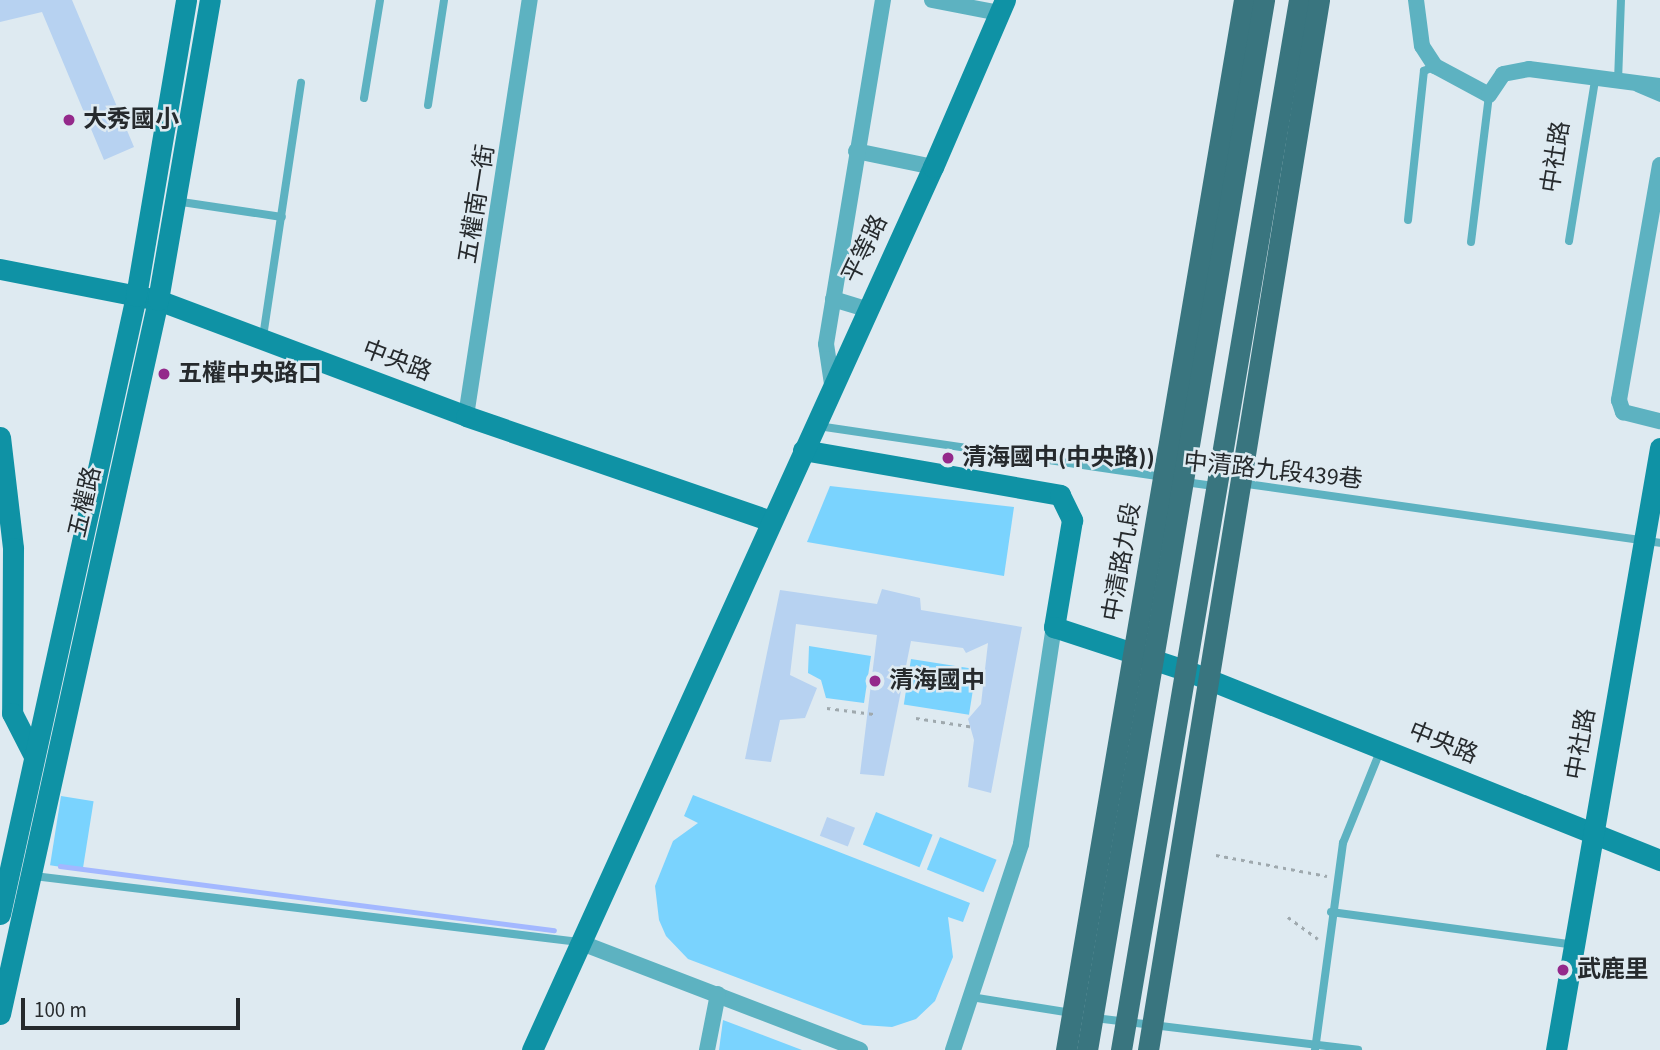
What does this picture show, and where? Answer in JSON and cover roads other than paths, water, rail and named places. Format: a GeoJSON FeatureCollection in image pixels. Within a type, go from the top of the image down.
{"type":"FeatureCollection","features":[{"type":"Feature","properties":{"kind":"main road","name":"中清路九段"},"geometry":{"type":"LineString","coordinates":[[1174,480],[1244,0]]}},
{"type":"Feature","properties":{"kind":"main road","name":"中清路九段"},"geometry":{"type":"LineString","coordinates":[[1066,1050],[1082,1016],[1174,480],[1264,0]]}},
{"type":"Feature","properties":{"kind":"main road"},"geometry":{"type":"LineString","coordinates":[[1148,1050],[1205,679],[1227,484],[1298,0]]}},
{"type":"Feature","properties":{"kind":"main road"},"geometry":{"type":"LineString","coordinates":[[1121,1050],[1185,670],[1227,484],[1319,0]]}},
{"type":"Feature","properties":{"kind":"main road","name":"中清路九段"},"geometry":{"type":"LineString","coordinates":[[1082,1016],[1087,1050]]}},
{"type":"Feature","properties":{"kind":"street","name":"五權路"},"geometry":{"type":"LineString","coordinates":[[1,1006],[31,876],[44,757],[136,296],[186,0]]}},
{"type":"Feature","properties":{"kind":"street","name":"五權路"},"geometry":{"type":"LineString","coordinates":[[0,914],[44,757],[158,300],[210,0]]}},
{"type":"Feature","properties":{"kind":"street","name":"五權南一街"},"geometry":{"type":"LineString","coordinates":[[466,416],[530,0]]}},
{"type":"Feature","properties":{"kind":"street"},"geometry":{"type":"LineString","coordinates":[[832,384],[826,344],[883,0]]}},
{"type":"Feature","properties":{"kind":"street"},"geometry":{"type":"LineString","coordinates":[[932,0],[1002,7]]}},
{"type":"Feature","properties":{"kind":"street"},"geometry":{"type":"LineString","coordinates":[[1416,0],[1422,46],[1435,66],[1489,94],[1503,74],[1529,69],[1595,81],[1617,80],[1660,86]]}},
{"type":"Feature","properties":{"kind":"street","name":"平等路"},"geometry":{"type":"LineString","coordinates":[[532,1050],[866,309],[933,167],[1002,7]]}},
{"type":"Feature","properties":{"kind":"street"},"geometry":{"type":"LineString","coordinates":[[856,151],[933,167]]}},
{"type":"Feature","properties":{"kind":"street"},"geometry":{"type":"LineString","coordinates":[[1660,165],[1619,400],[1623,412],[1660,421]]}},
{"type":"Feature","properties":{"kind":"street","name":"中央路"},"geometry":{"type":"LineString","coordinates":[[0,268],[158,300],[263,337],[466,416],[771,521]]}},
{"type":"Feature","properties":{"kind":"street"},"geometry":{"type":"LineString","coordinates":[[833,299],[866,309]]}},
{"type":"Feature","properties":{"kind":"street"},"geometry":{"type":"LineString","coordinates":[[0,437],[13,548],[4,710],[44,757]]}},
{"type":"Feature","properties":{"kind":"street","name":"中社路"},"geometry":{"type":"LineString","coordinates":[[1556,1050],[1592,832],[1653,542],[1660,448]]}},
{"type":"Feature","properties":{"kind":"street"},"geometry":{"type":"LineString","coordinates":[[803,450],[1060,495],[1072,520],[1021,844],[953,1050]]}},
{"type":"Feature","properties":{"kind":"street","name":"中央路"},"geometry":{"type":"LineString","coordinates":[[1054,627],[1185,670],[1382,746],[1660,860]]}},
{"type":"Feature","properties":{"kind":"street"},"geometry":{"type":"LineString","coordinates":[[579,942],[860,1050]]}},
{"type":"Feature","properties":{"kind":"street"},"geometry":{"type":"LineString","coordinates":[[707,1050],[718,994]]}},
{"type":"Feature","properties":{"kind":"lane"},"geometry":{"type":"LineString","coordinates":[[364,98],[380,0]]}},
{"type":"Feature","properties":{"kind":"lane"},"geometry":{"type":"LineString","coordinates":[[428,105],[444,0]]}},
{"type":"Feature","properties":{"kind":"lane"},"geometry":{"type":"LineString","coordinates":[[1621,0],[1617,80],[1660,98]]}},
{"type":"Feature","properties":{"kind":"lane"},"geometry":{"type":"LineString","coordinates":[[1408,219],[1424,71],[1435,66]]}},
{"type":"Feature","properties":{"kind":"lane","name":"中社路"},"geometry":{"type":"LineString","coordinates":[[1569,241],[1595,81]]}},
{"type":"Feature","properties":{"kind":"lane"},"geometry":{"type":"LineString","coordinates":[[263,337],[301,83]]}},
{"type":"Feature","properties":{"kind":"lane"},"geometry":{"type":"LineString","coordinates":[[1471,242],[1489,94]]}},
{"type":"Feature","properties":{"kind":"lane"},"geometry":{"type":"LineString","coordinates":[[175,201],[282,217]]}},
{"type":"Feature","properties":{"kind":"lane","name":"中清路九段439巷"},"geometry":{"type":"LineString","coordinates":[[813,426],[1174,480],[1227,484],[1653,542]]}},
{"type":"Feature","properties":{"kind":"lane"},"geometry":{"type":"LineString","coordinates":[[1315,1047],[1331,912],[1343,843],[1382,746]]}},
{"type":"Feature","properties":{"kind":"lane"},"geometry":{"type":"LineString","coordinates":[[31,876],[579,942]]}},
{"type":"Feature","properties":{"kind":"lane"},"geometry":{"type":"LineString","coordinates":[[1331,912],[1574,945]]}},
{"type":"Feature","properties":{"kind":"lane"},"geometry":{"type":"LineString","coordinates":[[971,997],[1126,1023],[1152,1023],[1315,1047],[1357,1050]]}},
{"type":"Feature","properties":{"kind":"waterway"},"geometry":{"type":"LineString","coordinates":[[60,866],[554,930]]}},
{"type":"Feature","properties":{"kind":"place","name":"大秀國小"},"geometry":{"type":"Point","coordinates":[69,120]}},
{"type":"Feature","properties":{"kind":"place","name":"五權中央路口"},"geometry":{"type":"Point","coordinates":[164,374]}},
{"type":"Feature","properties":{"kind":"place","name":"清海國中(中央路))"},"geometry":{"type":"Point","coordinates":[948,458]}},
{"type":"Feature","properties":{"kind":"place","name":"清海國中"},"geometry":{"type":"Point","coordinates":[875,681]}},
{"type":"Feature","properties":{"kind":"place","name":"武鹿里"},"geometry":{"type":"Point","coordinates":[1563,970]}}]}
